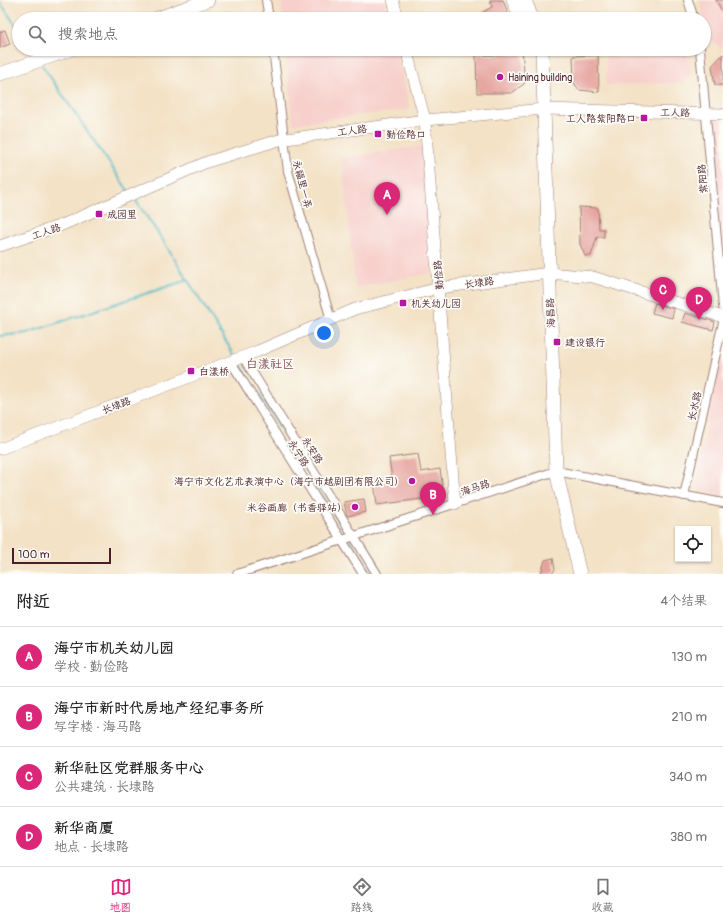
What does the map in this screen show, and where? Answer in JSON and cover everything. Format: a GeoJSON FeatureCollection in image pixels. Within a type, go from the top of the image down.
{"type":"FeatureCollection","features":[{"type":"Feature","properties":{"kind":"main road"},"geometry":{"type":"LineString","coordinates":[[175,12],[208,0]]}},
{"type":"Feature","properties":{"kind":"main road"},"geometry":{"type":"LineString","coordinates":[[513,0],[518,12]]}},
{"type":"Feature","properties":{"kind":"main road"},"geometry":{"type":"LineString","coordinates":[[525,0],[529,12]]}},
{"type":"Feature","properties":{"kind":"main road"},"geometry":{"type":"LineString","coordinates":[[0,74],[53,56]]}},
{"type":"Feature","properties":{"kind":"main road","name":"海昌路"},"geometry":{"type":"LineString","coordinates":[[535,56],[542,109]]}},
{"type":"Feature","properties":{"kind":"main road","name":"海昌路"},"geometry":{"type":"LineString","coordinates":[[542,56],[546,273],[555,471],[575,574]]}},
{"type":"Feature","properties":{"kind":"main road","name":"海昌路"},"geometry":{"type":"LineString","coordinates":[[555,471],[580,574]]}},
{"type":"Feature","properties":{"kind":"street"},"geometry":{"type":"LineString","coordinates":[[266,0],[268,12]]}},
{"type":"Feature","properties":{"kind":"street"},"geometry":{"type":"LineString","coordinates":[[393,0],[396,12]]}},
{"type":"Feature","properties":{"kind":"street"},"geometry":{"type":"LineString","coordinates":[[688,0],[692,12]]}},
{"type":"Feature","properties":{"kind":"street","name":"永福里一弄"},"geometry":{"type":"LineString","coordinates":[[274,56],[288,171],[331,320]]}},
{"type":"Feature","properties":{"kind":"street","name":"勤俭路"},"geometry":{"type":"LineString","coordinates":[[408,56],[425,120],[455,504]]}},
{"type":"Feature","properties":{"kind":"street","name":"紫阳路"},"geometry":{"type":"LineString","coordinates":[[701,56],[723,306]]}},
{"type":"Feature","properties":{"kind":"street","name":"工人路"},"geometry":{"type":"LineString","coordinates":[[0,246],[62,225],[207,162],[284,139],[425,120],[542,109],[723,114]]}},
{"type":"Feature","properties":{"kind":"street","name":"长埭路"},"geometry":{"type":"LineString","coordinates":[[0,449],[236,360],[355,309],[439,288],[546,273],[593,277],[723,317]]}},
{"type":"Feature","properties":{"kind":"street","name":"长水路"},"geometry":{"type":"LineString","coordinates":[[684,496],[723,322]]}},
{"type":"Feature","properties":{"kind":"street","name":"永安路"},"geometry":{"type":"LineString","coordinates":[[236,360],[348,538],[378,574]]}},
{"type":"Feature","properties":{"kind":"street","name":"永宁路"},"geometry":{"type":"LineString","coordinates":[[236,360],[348,538],[363,574]]}},
{"type":"Feature","properties":{"kind":"street","name":"海马路"},"geometry":{"type":"LineString","coordinates":[[237,574],[555,471],[723,503]]}},
{"type":"Feature","properties":{"kind":"shaded area"},"geometry":{"type":"Polygon","coordinates":[[[281,0],[384,0],[387,12],[282,12],[281,0]]]}},
{"type":"Feature","properties":{"kind":"shaded area"},"geometry":{"type":"Polygon","coordinates":[[[700,0],[723,0],[723,49],[711,40],[711,12],[703,12],[700,0]]]}},
{"type":"Feature","properties":{"kind":"shaded area"},"geometry":{"type":"Polygon","coordinates":[[[287,56],[398,56],[410,109],[293,124],[287,56]]]}},
{"type":"Feature","properties":{"kind":"shaded area"},"geometry":{"type":"Polygon","coordinates":[[[606,56],[617,56],[618,60],[687,56],[691,75],[682,83],[606,85],[606,56]]]}},
{"type":"Feature","properties":{"kind":"shaded area"},"geometry":{"type":"Polygon","coordinates":[[[713,118],[723,118],[723,299],[713,118]]]}},
{"type":"Feature","properties":{"kind":"shaded area"},"geometry":{"type":"Polygon","coordinates":[[[422,146],[431,273],[355,288],[342,158],[422,146]]]}},
{"type":"Feature","properties":{"kind":"shaded area"},"geometry":{"type":"Polygon","coordinates":[[[723,346],[723,498],[699,489],[698,470],[723,346]]]}},
{"type":"Feature","properties":{"kind":"building"},"geometry":{"type":"Polygon","coordinates":[[[490,0],[503,0],[507,12],[483,12],[492,7],[490,0]]]}},
{"type":"Feature","properties":{"kind":"building"},"geometry":{"type":"Polygon","coordinates":[[[716,0],[723,0],[723,13],[716,0]]]}},
{"type":"Feature","properties":{"kind":"building"},"geometry":{"type":"Polygon","coordinates":[[[5,30],[10,44],[0,48],[0,32],[5,30]]]}},
{"type":"Feature","properties":{"kind":"building"},"geometry":{"type":"Polygon","coordinates":[[[723,54],[723,85],[715,85],[712,66],[723,54]]]}},
{"type":"Feature","properties":{"kind":"building","name":"Haining building"},"geometry":{"type":"Polygon","coordinates":[[[476,56],[523,56],[525,83],[512,93],[477,93],[476,56]]]}},
{"type":"Feature","properties":{"kind":"building"},"geometry":{"type":"Polygon","coordinates":[[[573,56],[598,56],[599,92],[579,90],[574,83],[573,56]]]}},
{"type":"Feature","properties":{"kind":"building"},"geometry":{"type":"Polygon","coordinates":[[[579,207],[598,208],[599,229],[604,229],[604,237],[597,237],[591,256],[585,256],[580,244],[579,207]]]}},
{"type":"Feature","properties":{"kind":"building"},"geometry":{"type":"Polygon","coordinates":[[[655,303],[674,309],[672,318],[652,313],[655,303]]]}},
{"type":"Feature","properties":{"kind":"building"},"geometry":{"type":"Polygon","coordinates":[[[685,313],[715,322],[713,330],[682,322],[685,313]]]}},
{"type":"Feature","properties":{"kind":"building","name":"海宁市文化艺术表演中心（海宁市越剧团有限公司）"},"geometry":{"type":"Polygon","coordinates":[[[418,454],[421,472],[440,469],[444,496],[377,505],[374,482],[392,479],[389,458],[418,454]]]}},
{"type":"Feature","properties":{"kind":"building","name":"米谷画廊（书香驿站）"},"geometry":{"type":"Polygon","coordinates":[[[364,499],[366,512],[347,516],[344,502],[364,499]]]}},
{"type":"Feature","properties":{"kind":"building"},"geometry":{"type":"Polygon","coordinates":[[[553,558],[555,569],[552,574],[541,574],[545,560],[553,558]]]}},
{"type":"Feature","properties":{"kind":"waterway"},"geometry":{"type":"LineString","coordinates":[[0,2],[12,20]]}},
{"type":"Feature","properties":{"kind":"waterway"},"geometry":{"type":"LineString","coordinates":[[42,65],[129,192]]}},
{"type":"Feature","properties":{"kind":"waterway"},"geometry":{"type":"LineString","coordinates":[[134,198],[162,239],[235,356]]}},
{"type":"Feature","properties":{"kind":"waterway"},"geometry":{"type":"LineString","coordinates":[[0,336],[27,333],[187,280]]}},
{"type":"Feature","properties":{"kind":"waterway"},"geometry":{"type":"LineString","coordinates":[[239,362],[348,536]]}},
{"type":"Feature","properties":{"kind":"waterway"},"geometry":{"type":"LineString","coordinates":[[350,540],[371,574]]}},
{"type":"Feature","properties":{"kind":"place","name":"Haining building"},"geometry":{"type":"Point","coordinates":[500,77]}},
{"type":"Feature","properties":{"kind":"place","name":"工人路紫阳路口"},"geometry":{"type":"Point","coordinates":[644,118]}},
{"type":"Feature","properties":{"kind":"place","name":"勤俭路口"},"geometry":{"type":"Point","coordinates":[378,134]}},
{"type":"Feature","properties":{"kind":"place","name":"成园里"},"geometry":{"type":"Point","coordinates":[99,214]}},
{"type":"Feature","properties":{"kind":"place","name":"海宁市机关幼儿园"},"geometry":{"type":"Point","coordinates":[387,215]}},
{"type":"Feature","properties":{"kind":"place","name":"机关幼儿园"},"geometry":{"type":"Point","coordinates":[403,303]}},
{"type":"Feature","properties":{"kind":"place","name":"新华社区党群服务中心"},"geometry":{"type":"Point","coordinates":[663,310]}},
{"type":"Feature","properties":{"kind":"place","name":"新华商厦"},"geometry":{"type":"Point","coordinates":[699,320]}},
{"type":"Feature","properties":{"kind":"place","name":"建设银行"},"geometry":{"type":"Point","coordinates":[557,342]}},
{"type":"Feature","properties":{"kind":"place","name":"白漾桥"},"geometry":{"type":"Point","coordinates":[191,371]}},
{"type":"Feature","properties":{"kind":"place","name":"海宁市文化艺术表演中心（海宁市越剧团有限公司）"},"geometry":{"type":"Point","coordinates":[412,481]}},
{"type":"Feature","properties":{"kind":"place","name":"米谷画廊（书香驿站）"},"geometry":{"type":"Point","coordinates":[355,507]}},
{"type":"Feature","properties":{"kind":"place","name":"海宁市新时代房地产经纪事务所"},"geometry":{"type":"Point","coordinates":[433,515]}},
{"type":"Feature","properties":{"kind":"district","name":"白漾社区"},"geometry":{"type":"Point","coordinates":[270,364]}}]}
